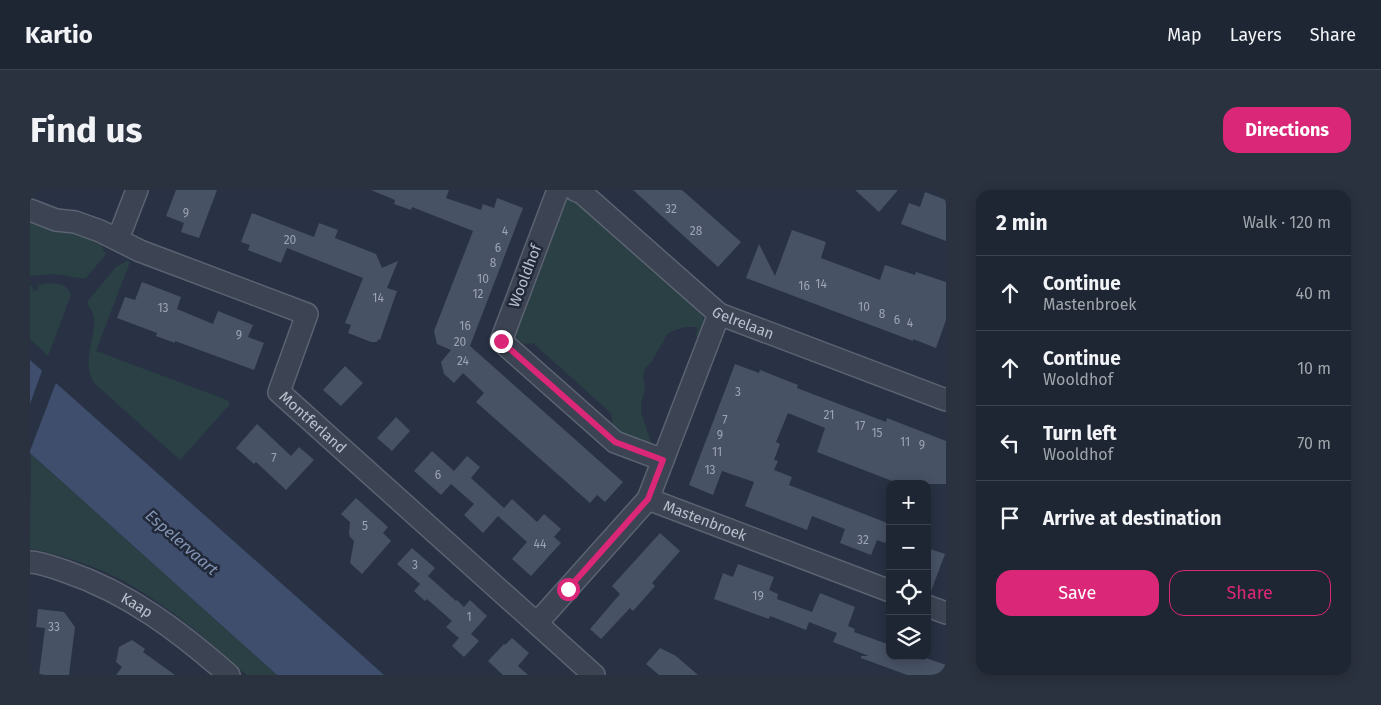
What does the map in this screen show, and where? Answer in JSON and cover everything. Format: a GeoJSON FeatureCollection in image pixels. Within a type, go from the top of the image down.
{"type":"FeatureCollection","features":[{"type":"Feature","properties":{"kind":"street"},"geometry":{"type":"LineString","coordinates":[[30,210],[56,220],[75,222],[118,239],[137,190]]}},
{"type":"Feature","properties":{"kind":"street","name":"Wooldhof"},"geometry":{"type":"LineString","coordinates":[[558,190],[501,341],[615,442],[663,460]]}},
{"type":"Feature","properties":{"kind":"street","name":"Gelrelaan"},"geometry":{"type":"LineString","coordinates":[[581,191],[718,314],[946,400]]}},
{"type":"Feature","properties":{"kind":"street","name":"Montferland"},"geometry":{"type":"LineString","coordinates":[[118,239],[140,250],[307,314],[279,392],[537,623]]}},
{"type":"Feature","properties":{"kind":"street"},"geometry":{"type":"LineString","coordinates":[[648,499],[718,314]]}},
{"type":"Feature","properties":{"kind":"street","name":"Mastenbroek"},"geometry":{"type":"LineString","coordinates":[[537,623],[648,499],[886,589]]}},
{"type":"Feature","properties":{"kind":"street","name":"Kaap"},"geometry":{"type":"LineString","coordinates":[[30,562],[38,562],[76,575],[132,602],[167,623],[229,675]]}},
{"type":"Feature","properties":{"kind":"street"},"geometry":{"type":"LineString","coordinates":[[931,607],[946,613]]}},
{"type":"Feature","properties":{"kind":"street"},"geometry":{"type":"LineString","coordinates":[[537,623],[594,675]]}},
{"type":"Feature","properties":{"kind":"green space"},"geometry":{"type":"Polygon","coordinates":[[[570,197],[575,199],[701,312],[704,318],[703,331],[700,338],[695,336],[698,329],[696,327],[684,327],[668,333],[652,361],[645,368],[643,376],[645,388],[641,413],[653,448],[614,433],[611,413],[533,343],[524,344],[516,338],[514,341],[513,325],[515,320],[521,317],[557,223],[555,215],[565,199],[570,197]]]}},
{"type":"Feature","properties":{"kind":"green space"},"geometry":{"type":"Polygon","coordinates":[[[30,218],[97,238],[106,254],[86,278],[54,274],[30,276],[30,218]]]}},
{"type":"Feature","properties":{"kind":"green space"},"geometry":{"type":"Polygon","coordinates":[[[127,261],[130,262],[96,351],[227,400],[230,404],[180,460],[94,383],[90,375],[89,359],[94,317],[87,302],[116,267],[127,261]]]}},
{"type":"Feature","properties":{"kind":"green space"},"geometry":{"type":"Polygon","coordinates":[[[32,285],[33,291],[38,290],[38,285],[64,286],[71,295],[48,356],[30,339],[30,286],[32,285]]]}},
{"type":"Feature","properties":{"kind":"green space"},"geometry":{"type":"Polygon","coordinates":[[[31,454],[277,675],[247,675],[184,621],[140,591],[91,566],[43,551],[30,549],[31,454]]]}},
{"type":"Feature","properties":{"kind":"water","name":"Espelervaart"},"geometry":{"type":"Polygon","coordinates":[[[30,360],[384,675],[277,675],[30,453],[30,360]]]}},
{"type":"Feature","properties":{"kind":"pier"},"geometry":{"type":"Polygon","coordinates":[[[43,368],[57,380],[30,451],[30,404],[43,368]]]}},
{"type":"Feature","properties":{"kind":"building"},"geometry":{"type":"Polygon","coordinates":[[[176,190],[217,190],[199,238],[181,232],[184,223],[166,216],[176,190]]]}},
{"type":"Feature","properties":{"kind":"building"},"geometry":{"type":"Polygon","coordinates":[[[371,190],[449,190],[446,198],[481,210],[483,204],[494,208],[497,198],[523,208],[470,346],[623,482],[605,502],[597,495],[590,503],[476,402],[484,393],[463,373],[454,383],[444,374],[441,362],[451,350],[437,344],[434,331],[473,231],[412,207],[411,210],[394,204],[395,200],[371,190]]]}},
{"type":"Feature","properties":{"kind":"building"},"geometry":{"type":"Polygon","coordinates":[[[633,190],[682,190],[741,242],[718,267],[633,190]]]}},
{"type":"Feature","properties":{"kind":"building"},"geometry":{"type":"Polygon","coordinates":[[[855,190],[898,190],[879,212],[855,190]]]}},
{"type":"Feature","properties":{"kind":"building"},"geometry":{"type":"Polygon","coordinates":[[[925,192],[946,200],[946,241],[901,224],[909,203],[920,207],[925,192]]]}},
{"type":"Feature","properties":{"kind":"building"},"geometry":{"type":"Polygon","coordinates":[[[252,213],[314,237],[319,223],[338,230],[335,238],[376,254],[382,268],[398,261],[387,288],[397,291],[380,340],[371,342],[348,333],[351,325],[345,323],[363,278],[287,248],[281,263],[248,250],[250,245],[241,242],[252,213]]]}},
{"type":"Feature","properties":{"kind":"building"},"geometry":{"type":"Polygon","coordinates":[[[792,230],[826,242],[821,258],[880,280],[885,265],[915,275],[916,272],[946,282],[946,320],[936,348],[746,278],[759,244],[775,276],[792,230]]]}},
{"type":"Feature","properties":{"kind":"building"},"geometry":{"type":"Polygon","coordinates":[[[142,282],[181,297],[177,309],[213,324],[218,311],[253,325],[248,337],[264,343],[254,370],[175,341],[175,343],[156,336],[157,333],[117,318],[125,297],[135,300],[142,282]]]}},
{"type":"Feature","properties":{"kind":"building"},"geometry":{"type":"Polygon","coordinates":[[[735,364],[759,373],[760,370],[798,385],[797,388],[886,422],[887,418],[946,441],[946,484],[931,484],[931,480],[890,480],[817,452],[825,428],[788,413],[776,442],[780,444],[774,460],[778,461],[774,470],[792,477],[789,485],[886,522],[885,543],[877,540],[871,555],[840,543],[845,529],[812,516],[807,530],[745,506],[754,482],[722,471],[713,495],[689,485],[735,364]]]}},
{"type":"Feature","properties":{"kind":"building"},"geometry":{"type":"Polygon","coordinates":[[[345,366],[363,383],[341,406],[323,390],[345,366]]]}},
{"type":"Feature","properties":{"kind":"building"},"geometry":{"type":"Polygon","coordinates":[[[396,417],[410,431],[392,451],[377,438],[396,417]]]}},
{"type":"Feature","properties":{"kind":"building"},"geometry":{"type":"Polygon","coordinates":[[[257,424],[291,456],[299,447],[314,460],[286,490],[256,462],[254,464],[236,448],[257,424]]]}},
{"type":"Feature","properties":{"kind":"building"},"geometry":{"type":"Polygon","coordinates":[[[432,451],[454,471],[467,456],[480,467],[471,478],[504,508],[512,499],[537,522],[544,514],[561,529],[554,537],[561,543],[531,576],[512,559],[527,542],[498,516],[483,533],[464,515],[474,504],[451,484],[441,495],[414,471],[432,451]]]}},
{"type":"Feature","properties":{"kind":"building"},"geometry":{"type":"Polygon","coordinates":[[[356,498],[388,527],[383,533],[391,541],[362,574],[350,563],[354,541],[349,533],[350,522],[341,514],[356,498]]]}},
{"type":"Feature","properties":{"kind":"building"},"geometry":{"type":"Polygon","coordinates":[[[660,533],[680,551],[652,583],[655,586],[633,611],[630,608],[601,639],[590,629],[620,594],[612,586],[660,533]]]}},
{"type":"Feature","properties":{"kind":"building"},"geometry":{"type":"Polygon","coordinates":[[[412,548],[435,568],[428,576],[464,607],[470,600],[487,616],[471,634],[479,641],[464,657],[452,646],[459,638],[446,627],[452,621],[427,599],[425,601],[414,591],[420,584],[397,564],[412,548]]]}},
{"type":"Feature","properties":{"kind":"building"},"geometry":{"type":"Polygon","coordinates":[[[931,549],[945,554],[931,591],[931,549]]]}},
{"type":"Feature","properties":{"kind":"building"},"geometry":{"type":"Polygon","coordinates":[[[738,564],[774,577],[769,590],[778,594],[777,599],[812,612],[820,593],[855,607],[848,626],[855,629],[854,632],[886,644],[886,660],[931,660],[946,665],[946,675],[907,675],[861,658],[861,656],[869,656],[833,642],[837,633],[809,622],[806,630],[770,616],[769,619],[714,599],[723,573],[733,577],[738,564]]]}},
{"type":"Feature","properties":{"kind":"building"},"geometry":{"type":"Polygon","coordinates":[[[38,609],[64,612],[75,627],[69,675],[39,675],[45,628],[36,627],[38,609]]]}},
{"type":"Feature","properties":{"kind":"building"},"geometry":{"type":"Polygon","coordinates":[[[512,638],[529,653],[518,666],[528,675],[503,675],[488,661],[512,638]]]}},
{"type":"Feature","properties":{"kind":"building"},"geometry":{"type":"Polygon","coordinates":[[[132,640],[145,649],[143,652],[175,675],[116,675],[122,667],[116,662],[119,647],[132,640]]]}},
{"type":"Feature","properties":{"kind":"building"},"geometry":{"type":"Polygon","coordinates":[[[660,648],[676,656],[698,675],[659,675],[646,664],[660,648]]]}},
{"type":"Feature","properties":{"kind":"route"},"geometry":{"type":"LineString","coordinates":[[501,341],[615,442],[663,460],[648,499],[568,589]]}}]}
